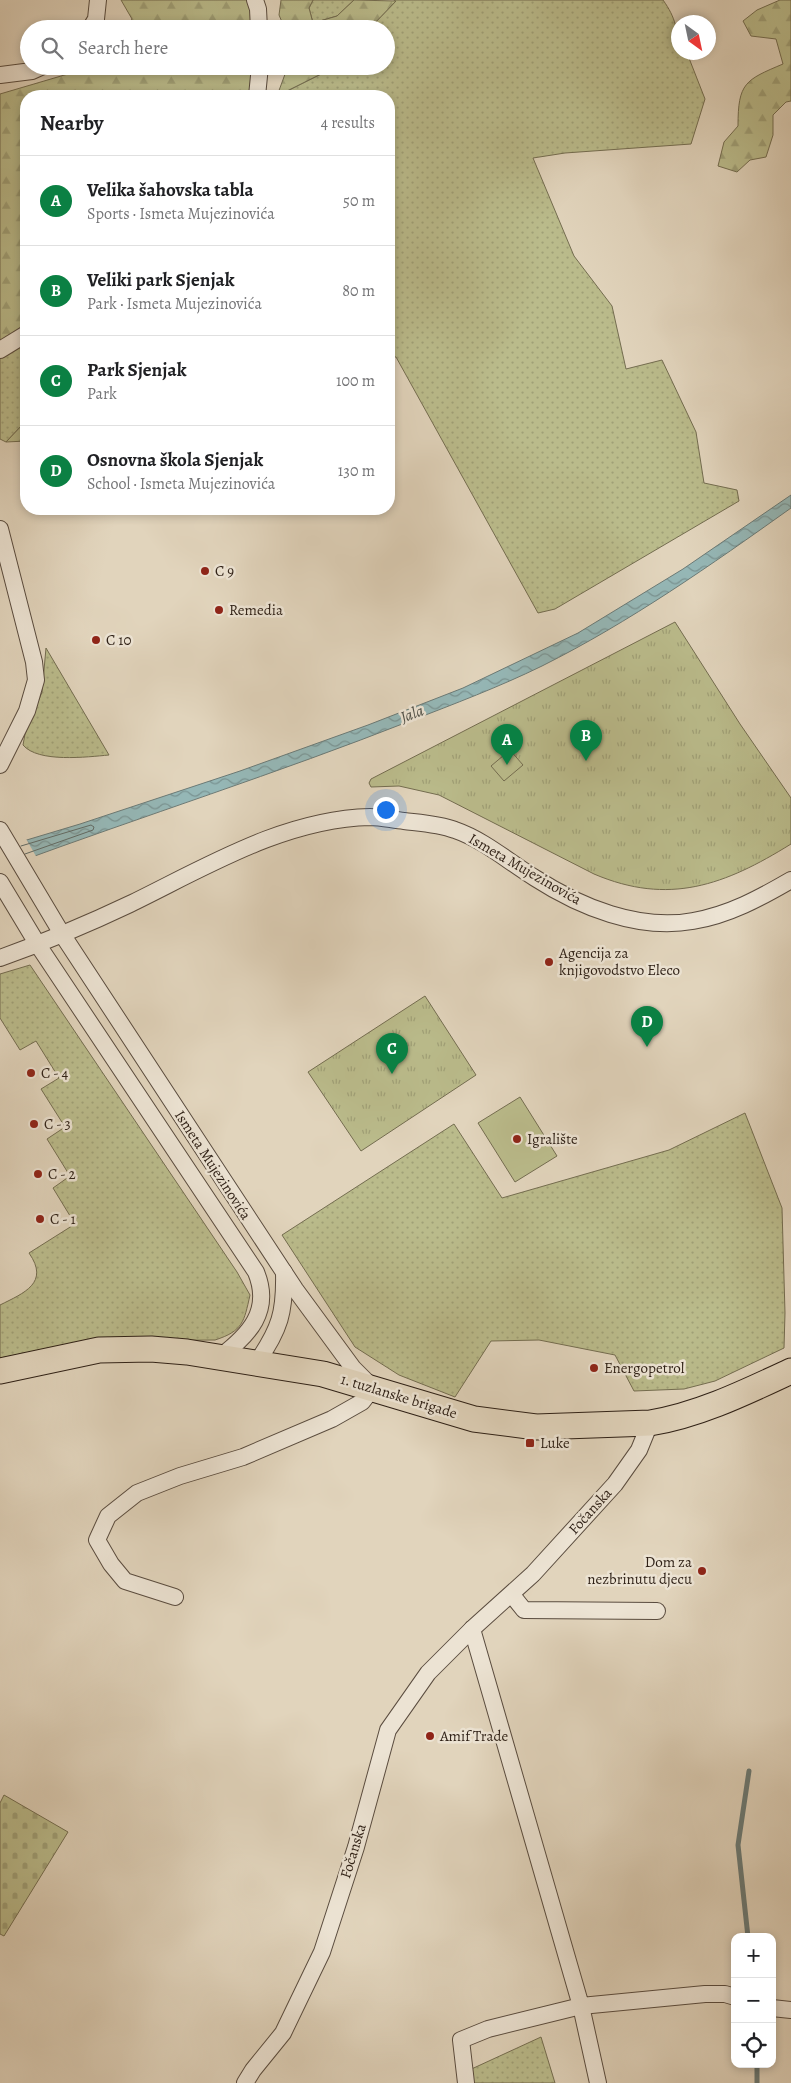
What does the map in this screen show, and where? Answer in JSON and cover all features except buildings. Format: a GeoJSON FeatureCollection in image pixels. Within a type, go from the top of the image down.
{"type":"FeatureCollection","features":[{"type":"Feature","properties":{"kind":"main road","name":"1. tuzlanske brigade"},"geometry":{"type":"LineString","coordinates":[[0,1371],[100,1350],[151,1349],[258,1362],[323,1374],[474,1419],[536,1427],[650,1423],[705,1408],[791,1371]]}},
{"type":"Feature","properties":{"kind":"street"},"geometry":{"type":"LineString","coordinates":[[95,20],[98,0]]}},
{"type":"Feature","properties":{"kind":"street"},"geometry":{"type":"LineString","coordinates":[[255,0],[258,20]]}},
{"type":"Feature","properties":{"kind":"street"},"geometry":{"type":"LineString","coordinates":[[0,75],[20,73]]}},
{"type":"Feature","properties":{"kind":"street"},"geometry":{"type":"LineString","coordinates":[[258,90],[259,75]]}},
{"type":"Feature","properties":{"kind":"street"},"geometry":{"type":"LineString","coordinates":[[0,350],[20,338]]}},
{"type":"Feature","properties":{"kind":"street"},"geometry":{"type":"LineString","coordinates":[[0,529],[34,662],[36,680],[28,711],[0,765]]}},
{"type":"Feature","properties":{"kind":"street","name":"Ismeta Mujezinovića"},"geometry":{"type":"LineString","coordinates":[[62,934],[268,838],[324,822],[371,817],[454,830],[482,843],[538,880],[578,902],[614,915],[645,922],[692,922],[720,914],[743,906],[791,880]]}},
{"type":"Feature","properties":{"kind":"street","name":"Ismeta Mujezinovića"},"geometry":{"type":"LineString","coordinates":[[0,830],[62,934],[284,1272],[353,1368],[373,1388]]}},
{"type":"Feature","properties":{"kind":"street","name":"Ismeta Mujezinovića"},"geometry":{"type":"LineString","coordinates":[[0,882],[38,945],[256,1272],[262,1286],[261,1307],[248,1333],[220,1357]]}},
{"type":"Feature","properties":{"kind":"street"},"geometry":{"type":"LineString","coordinates":[[0,958],[38,945],[62,934]]}},
{"type":"Feature","properties":{"kind":"street"},"geometry":{"type":"LineString","coordinates":[[258,1362],[273,1340],[281,1318],[284,1302],[284,1272]]}},
{"type":"Feature","properties":{"kind":"street"},"geometry":{"type":"LineString","coordinates":[[175,1597],[125,1581],[111,1564],[97,1540],[108,1516],[137,1493],[180,1476],[243,1457],[332,1419],[362,1402],[373,1388]]}},
{"type":"Feature","properties":{"kind":"street","name":"Fočanska"},"geometry":{"type":"LineString","coordinates":[[245,2083],[283,2033],[322,1952],[356,1846],[388,1730],[428,1673],[472,1629],[534,1574],[615,1484],[639,1450],[650,1423]]}},
{"type":"Feature","properties":{"kind":"street"},"geometry":{"type":"LineString","coordinates":[[512,1595],[524,1610],[657,1611]]}},
{"type":"Feature","properties":{"kind":"street"},"geometry":{"type":"LineString","coordinates":[[472,1629],[581,2006],[598,2083]]}},
{"type":"Feature","properties":{"kind":"street"},"geometry":{"type":"LineString","coordinates":[[466,2083],[461,2040],[488,2029],[581,2006],[668,1997],[730,1996]]}},
{"type":"Feature","properties":{"kind":"street"},"geometry":{"type":"LineString","coordinates":[[776,2008],[791,2010]]}},
{"type":"Feature","properties":{"kind":"green space"},"geometry":{"type":"Polygon","coordinates":[[[121,0],[255,0],[258,20],[131,20],[121,0]]]}},
{"type":"Feature","properties":{"kind":"green space"},"geometry":{"type":"Polygon","coordinates":[[[281,0],[313,0],[309,8],[312,20],[281,20],[279,15],[281,0]]]}},
{"type":"Feature","properties":{"kind":"green space"},"geometry":{"type":"Polygon","coordinates":[[[313,0],[354,0],[337,16],[323,20],[312,20],[309,8],[313,0]]]}},
{"type":"Feature","properties":{"kind":"green space"},"geometry":{"type":"Polygon","coordinates":[[[354,0],[396,1],[378,20],[323,20],[337,16],[354,0]]]}},
{"type":"Feature","properties":{"kind":"green space"},"geometry":{"type":"Polygon","coordinates":[[[394,0],[663,0],[672,15],[671,60],[690,60],[705,99],[691,144],[565,153],[533,158],[574,256],[612,306],[626,369],[662,360],[696,432],[704,483],[737,490],[739,501],[555,609],[538,613],[395,357],[395,90],[289,90],[319,75],[395,75],[395,20],[378,20],[395,2],[394,0]]]}},
{"type":"Feature","properties":{"kind":"green space"},"geometry":{"type":"Polygon","coordinates":[[[780,0],[791,0],[791,101],[786,102],[773,115],[773,135],[766,157],[750,160],[737,172],[718,166],[724,142],[738,126],[738,112],[742,92],[752,79],[783,64],[776,39],[751,36],[743,21],[757,10],[780,0]]]}},
{"type":"Feature","properties":{"kind":"green space"},"geometry":{"type":"Polygon","coordinates":[[[64,75],[259,75],[258,90],[20,90],[20,338],[0,350],[0,94],[64,75]]]}},
{"type":"Feature","properties":{"kind":"green space"},"geometry":{"type":"Polygon","coordinates":[[[285,75],[319,75],[289,90],[279,90],[285,75]]]}},
{"type":"Feature","properties":{"kind":"green space"},"geometry":{"type":"Polygon","coordinates":[[[20,338],[20,427],[6,442],[0,439],[0,350],[20,338]]]}},
{"type":"Feature","properties":{"kind":"green space"},"geometry":{"type":"Polygon","coordinates":[[[20,427],[20,441],[6,442],[20,427]]]}},
{"type":"Feature","properties":{"kind":"green space"},"geometry":{"type":"Polygon","coordinates":[[[675,622],[740,724],[791,798],[791,844],[767,858],[719,880],[696,886],[672,889],[647,889],[621,884],[594,874],[439,795],[399,786],[371,787],[369,783],[371,779],[675,622]]]}},
{"type":"Feature","properties":{"kind":"green space"},"geometry":{"type":"Polygon","coordinates":[[[46,648],[109,755],[51,757],[30,751],[23,745],[25,734],[42,692],[46,648]]]}},
{"type":"Feature","properties":{"kind":"green space"},"geometry":{"type":"Polygon","coordinates":[[[510,750],[523,765],[504,781],[491,766],[510,750]]]}},
{"type":"Feature","properties":{"kind":"green space"},"geometry":{"type":"Polygon","coordinates":[[[30,965],[237,1272],[250,1295],[241,1324],[237,1329],[224,1337],[215,1340],[86,1341],[0,1358],[0,1305],[25,1291],[35,1279],[37,1272],[35,1263],[29,1253],[75,1224],[53,1188],[70,1176],[47,1139],[65,1127],[41,1089],[59,1078],[36,1041],[20,1050],[0,1018],[0,974],[30,965]]]}},
{"type":"Feature","properties":{"kind":"green space"},"geometry":{"type":"Polygon","coordinates":[[[425,996],[476,1075],[361,1151],[308,1072],[425,996]]]}},
{"type":"Feature","properties":{"kind":"green space","name":"Igralište"},"geometry":{"type":"Polygon","coordinates":[[[520,1097],[557,1156],[515,1182],[478,1123],[520,1097]]]}},
{"type":"Feature","properties":{"kind":"green space"},"geometry":{"type":"Polygon","coordinates":[[[745,1113],[782,1208],[784,1348],[715,1381],[684,1389],[634,1391],[615,1355],[539,1340],[491,1341],[455,1397],[399,1375],[355,1347],[282,1235],[454,1124],[502,1198],[669,1150],[745,1113]]]}},
{"type":"Feature","properties":{"kind":"green space"},"geometry":{"type":"Polygon","coordinates":[[[4,1795],[68,1832],[4,1936],[0,1934],[0,1803],[4,1795]]]}},
{"type":"Feature","properties":{"kind":"green space"},"geometry":{"type":"Polygon","coordinates":[[[541,2037],[555,2083],[467,2083],[465,2072],[541,2037]]]}},
{"type":"Feature","properties":{"kind":"water","name":"Jala"},"geometry":{"type":"Polygon","coordinates":[[[791,495],[791,508],[670,592],[575,649],[509,681],[311,759],[10,865],[0,848],[80,824],[240,771],[368,725],[463,688],[578,633],[683,569],[791,495]]]}},
{"type":"Feature","properties":{"kind":"pier"},"geometry":{"type":"Polygon","coordinates":[[[25,837],[37,858],[0,871],[0,845],[25,837]]]}},
{"type":"Feature","properties":{"kind":"waterway"},"geometry":{"type":"LineString","coordinates":[[748,1933],[738,1845],[749,1771]]}},
{"type":"Feature","properties":{"kind":"waterway"},"geometry":{"type":"LineString","coordinates":[[757,2068],[757,2083]]}},
{"type":"Feature","properties":{"kind":"place","name":"C 9"},"geometry":{"type":"Point","coordinates":[205,571]}},
{"type":"Feature","properties":{"kind":"place","name":"Remedia"},"geometry":{"type":"Point","coordinates":[219,610]}},
{"type":"Feature","properties":{"kind":"place","name":"C 10"},"geometry":{"type":"Point","coordinates":[96,640]}},
{"type":"Feature","properties":{"kind":"place","name":"Veliki park Sjenjak"},"geometry":{"type":"Point","coordinates":[586,761]}},
{"type":"Feature","properties":{"kind":"place","name":"Velika šahovska tabla"},"geometry":{"type":"Point","coordinates":[507,765]}},
{"type":"Feature","properties":{"kind":"place","name":"Agencija za knjigovodstvo Eleco"},"geometry":{"type":"Point","coordinates":[549,962]}},
{"type":"Feature","properties":{"kind":"place","name":"Osnovna škola Sjenjak"},"geometry":{"type":"Point","coordinates":[647,1047]}},
{"type":"Feature","properties":{"kind":"place","name":"C - 4"},"geometry":{"type":"Point","coordinates":[31,1073]}},
{"type":"Feature","properties":{"kind":"place","name":"Park Sjenjak"},"geometry":{"type":"Point","coordinates":[392,1074]}},
{"type":"Feature","properties":{"kind":"place","name":"C - 3"},"geometry":{"type":"Point","coordinates":[34,1124]}},
{"type":"Feature","properties":{"kind":"place","name":"Igralište"},"geometry":{"type":"Point","coordinates":[517,1139]}},
{"type":"Feature","properties":{"kind":"place","name":"C - 2"},"geometry":{"type":"Point","coordinates":[38,1174]}},
{"type":"Feature","properties":{"kind":"place","name":"C - 1"},"geometry":{"type":"Point","coordinates":[40,1219]}},
{"type":"Feature","properties":{"kind":"place","name":"Energopetrol"},"geometry":{"type":"Point","coordinates":[594,1368]}},
{"type":"Feature","properties":{"kind":"place","name":"Luke"},"geometry":{"type":"Point","coordinates":[530,1443]}},
{"type":"Feature","properties":{"kind":"place","name":"Dom za nezbrinutu djecu"},"geometry":{"type":"Point","coordinates":[702,1571]}},
{"type":"Feature","properties":{"kind":"place","name":"Amif Trade"},"geometry":{"type":"Point","coordinates":[430,1736]}}]}
